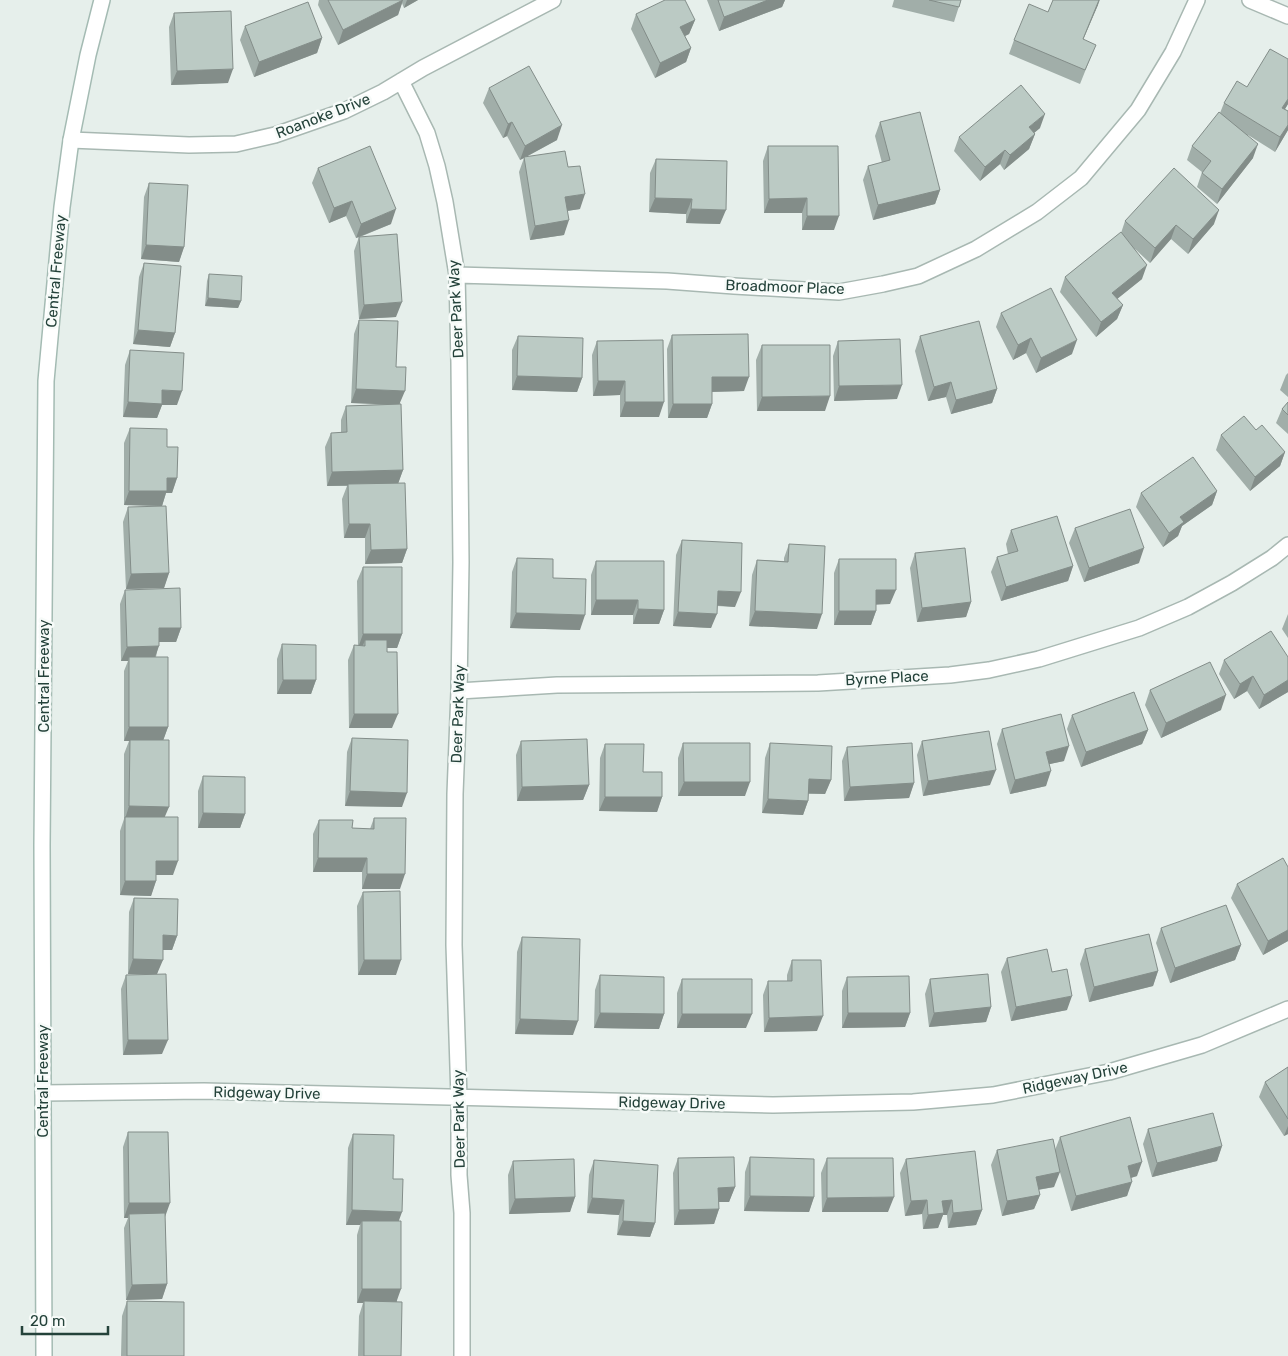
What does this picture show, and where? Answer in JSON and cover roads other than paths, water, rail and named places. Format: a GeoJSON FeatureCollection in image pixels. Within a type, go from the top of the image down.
{"type":"FeatureCollection","features":[{"type":"Feature","properties":{"kind":"street","name":"Central Freeway"},"geometry":{"type":"LineString","coordinates":[[44,1356],[42,836],[46,381],[70,140],[102,0]]}},
{"type":"Feature","properties":{"kind":"street","name":"Roanoke Drive"},"geometry":{"type":"LineString","coordinates":[[70,140],[189,145],[236,144],[275,135],[344,111],[383,92],[553,0]]}},
{"type":"Feature","properties":{"kind":"street","name":"Broadmoor Place"},"geometry":{"type":"LineString","coordinates":[[457,275],[667,281],[839,292],[918,276],[976,249],[1037,212],[1081,178],[1138,110],[1173,52],[1197,0]]}},
{"type":"Feature","properties":{"kind":"street"},"geometry":{"type":"LineString","coordinates":[[1250,0],[1288,16]]}},
{"type":"Feature","properties":{"kind":"street","name":"Deer Park Way"},"geometry":{"type":"LineString","coordinates":[[401,82],[427,133],[437,166],[457,275],[460,470],[459,691],[455,794],[454,936],[459,1098],[459,1175],[462,1213],[462,1356]]}},
{"type":"Feature","properties":{"kind":"street","name":"Byrne Place"},"geometry":{"type":"LineString","coordinates":[[459,691],[558,685],[818,683],[950,675],[989,670],[1039,659],[1139,628],[1188,607],[1232,583],[1288,546]]}},
{"type":"Feature","properties":{"kind":"street","name":"Ridgeway Drive"},"geometry":{"type":"LineString","coordinates":[[43,1093],[204,1091],[773,1105],[913,1102],[993,1095],[1109,1072],[1202,1045],[1288,1009]]}}]}
